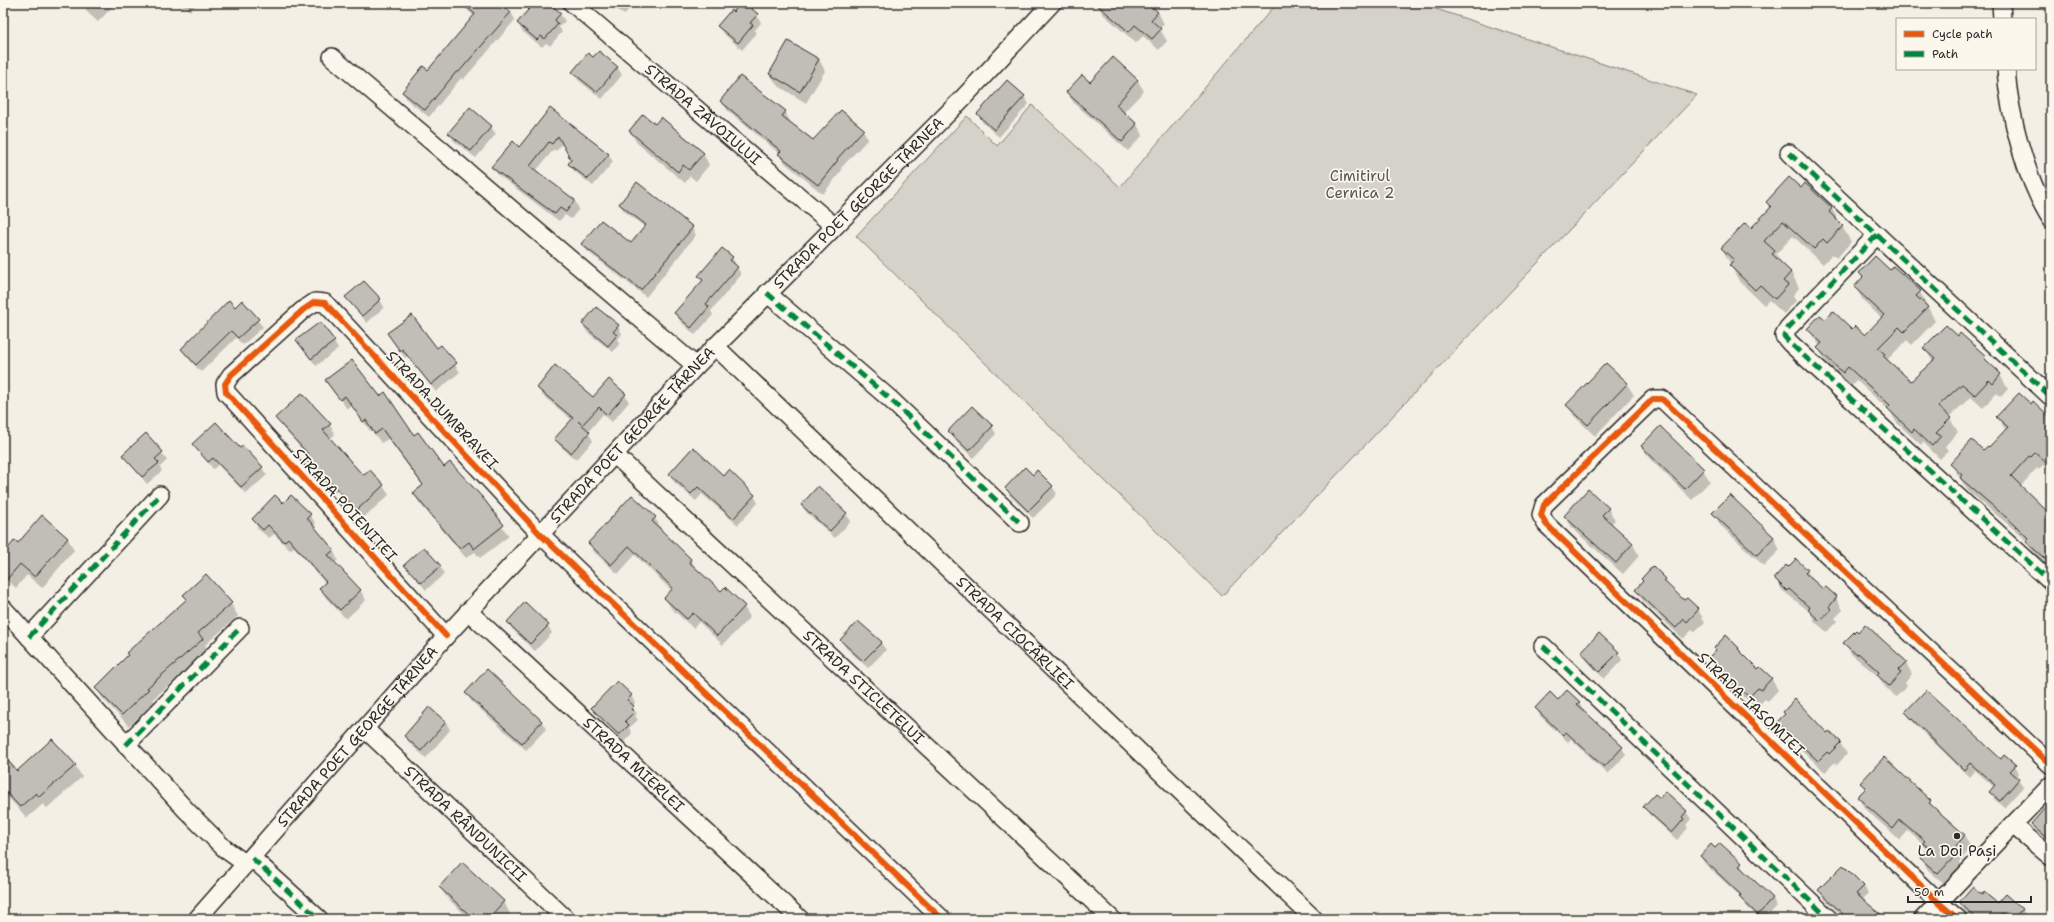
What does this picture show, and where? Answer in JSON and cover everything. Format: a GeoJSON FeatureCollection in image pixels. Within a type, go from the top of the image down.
{"type":"FeatureCollection","features":[{"type":"Feature","properties":{"kind":"street","name":"STRADA ZĂVOIULUI"},"geometry":{"type":"LineString","coordinates":[[572,3],[834,226]]}},
{"type":"Feature","properties":{"kind":"street","name":"STRADA POET GEORGE ȚĂRNEA"},"geometry":{"type":"LineString","coordinates":[[196,919],[249,861],[468,611],[615,455],[696,366],[962,99],[1052,3]]}},
{"type":"Feature","properties":{"kind":"street"},"geometry":{"type":"LineString","coordinates":[[2001,3],[2002,18]]}},
{"type":"Feature","properties":{"kind":"street"},"geometry":{"type":"LineString","coordinates":[[332,56],[696,366]]}},
{"type":"Feature","properties":{"kind":"street"},"geometry":{"type":"LineString","coordinates":[[2006,70],[2013,115],[2024,158],[2045,210],[2051,219]]}},
{"type":"Feature","properties":{"kind":"street"},"geometry":{"type":"LineString","coordinates":[[1789,153],[2051,397]]}},
{"type":"Feature","properties":{"kind":"street"},"geometry":{"type":"LineString","coordinates":[[1877,235],[1788,328],[1784,336],[2051,582]]}},
{"type":"Feature","properties":{"kind":"street"},"geometry":{"type":"LineString","coordinates":[[768,293],[890,399],[1020,523]]}},
{"type":"Feature","properties":{"kind":"street","name":"STRADA POIENIȚEI"},"geometry":{"type":"LineString","coordinates":[[325,303],[315,302],[303,310],[231,375],[225,384],[226,392],[446,636]]}},
{"type":"Feature","properties":{"kind":"street","name":"STRADA DUMBRAVEI"},"geometry":{"type":"LineString","coordinates":[[325,303],[540,534],[942,919]]}},
{"type":"Feature","properties":{"kind":"street","name":"STRADA CIOCÂRLIEI"},"geometry":{"type":"LineString","coordinates":[[715,346],[1314,919]]}},
{"type":"Feature","properties":{"kind":"street","name":"STRADA IASOMIEI"},"geometry":{"type":"LineString","coordinates":[[1958,919],[1939,903],[1546,524],[1541,515],[1544,505],[1653,399],[1662,399],[2051,765]]}},
{"type":"Feature","properties":{"kind":"street","name":"STRADA STICLETELUI"},"geometry":{"type":"LineString","coordinates":[[615,455],[1112,919]]}},
{"type":"Feature","properties":{"kind":"street"},"geometry":{"type":"LineString","coordinates":[[29,636],[160,495]]}},
{"type":"Feature","properties":{"kind":"street"},"geometry":{"type":"LineString","coordinates":[[3,608],[126,745],[186,810],[225,849],[249,861],[319,919]]}},
{"type":"Feature","properties":{"kind":"street","name":"STRADA MIERLEI"},"geometry":{"type":"LineString","coordinates":[[468,611],[800,919]]}},
{"type":"Feature","properties":{"kind":"street"},"geometry":{"type":"LineString","coordinates":[[126,745],[240,628]]}},
{"type":"Feature","properties":{"kind":"street"},"geometry":{"type":"LineString","coordinates":[[1543,646],[1829,919]]}},
{"type":"Feature","properties":{"kind":"street","name":"STRADA RÂNDUNICII"},"geometry":{"type":"LineString","coordinates":[[364,728],[566,919]]}},
{"type":"Feature","properties":{"kind":"street"},"geometry":{"type":"LineString","coordinates":[[1923,919],[2051,785]]}},
{"type":"Feature","properties":{"kind":"street"},"geometry":{"type":"LineString","coordinates":[[2013,825],[2051,858]]}},
{"type":"Feature","properties":{"kind":"green space","name":"Cimitirul Cernica 2"},"geometry":{"type":"Polygon","coordinates":[[[1277,3],[1418,3],[1697,95],[1222,596],[856,236],[967,116],[997,146],[1032,105],[1120,187],[1277,3]]]}},
{"type":"Feature","properties":{"kind":"building"},"geometry":{"type":"Polygon","coordinates":[[[462,3],[501,3],[511,12],[458,73],[457,71],[425,110],[402,92],[423,66],[428,70],[475,14],[462,3]]]}},
{"type":"Feature","properties":{"kind":"building"},"geometry":{"type":"Polygon","coordinates":[[[534,3],[549,3],[561,13],[555,20],[558,24],[545,39],[541,36],[537,40],[517,23],[534,3]]]}},
{"type":"Feature","properties":{"kind":"building"},"geometry":{"type":"Polygon","coordinates":[[[741,3],[745,3],[758,14],[750,23],[753,25],[738,43],[717,26],[731,10],[733,12],[741,3]]]}},
{"type":"Feature","properties":{"kind":"building"},"geometry":{"type":"Polygon","coordinates":[[[1095,3],[1148,3],[1158,12],[1151,20],[1161,29],[1152,39],[1135,25],[1129,32],[1095,3]]]}},
{"type":"Feature","properties":{"kind":"building"},"geometry":{"type":"Polygon","coordinates":[[[788,41],[819,59],[800,92],[769,74],[788,41]]]}},
{"type":"Feature","properties":{"kind":"building"},"geometry":{"type":"Polygon","coordinates":[[[599,51],[618,67],[597,92],[572,72],[588,53],[593,57],[599,51]]]}},
{"type":"Feature","properties":{"kind":"building"},"geometry":{"type":"Polygon","coordinates":[[[1113,57],[1138,80],[1116,105],[1137,124],[1122,142],[1066,92],[1082,75],[1090,82],[1113,57]]]}},
{"type":"Feature","properties":{"kind":"building"},"geometry":{"type":"Polygon","coordinates":[[[740,76],[786,111],[782,116],[813,140],[841,110],[864,129],[837,159],[838,160],[818,185],[778,154],[781,151],[720,101],[740,76]]]}},
{"type":"Feature","properties":{"kind":"building"},"geometry":{"type":"Polygon","coordinates":[[[1007,80],[1025,96],[994,130],[977,114],[1007,80]]]}},
{"type":"Feature","properties":{"kind":"building"},"geometry":{"type":"Polygon","coordinates":[[[470,107],[492,126],[471,151],[448,133],[470,107]]]}},
{"type":"Feature","properties":{"kind":"building"},"geometry":{"type":"Polygon","coordinates":[[[550,108],[609,154],[588,179],[568,164],[571,160],[558,136],[552,144],[549,142],[530,166],[575,200],[566,212],[560,208],[555,214],[491,167],[513,141],[519,147],[550,108]]]}},
{"type":"Feature","properties":{"kind":"building"},"geometry":{"type":"Polygon","coordinates":[[[643,114],[655,124],[661,117],[704,153],[689,170],[683,165],[678,172],[629,131],[643,114]]]}},
{"type":"Feature","properties":{"kind":"building"},"geometry":{"type":"Polygon","coordinates":[[[1789,177],[1801,188],[1805,183],[1832,208],[1829,212],[1843,226],[1827,243],[1823,239],[1814,249],[1783,221],[1764,241],[1775,251],[1772,254],[1791,272],[1783,281],[1788,285],[1775,299],[1760,285],[1755,290],[1729,265],[1734,260],[1721,248],[1745,223],[1751,228],[1771,207],[1766,202],[1789,177]]]}},
{"type":"Feature","properties":{"kind":"building"},"geometry":{"type":"Polygon","coordinates":[[[637,182],[693,227],[641,290],[581,244],[601,220],[631,243],[646,225],[619,204],[637,182]]]}},
{"type":"Feature","properties":{"kind":"building"},"geometry":{"type":"Polygon","coordinates":[[[722,248],[733,257],[730,260],[738,267],[706,304],[709,307],[691,328],[674,313],[703,280],[698,276],[722,248]]]}},
{"type":"Feature","properties":{"kind":"building"},"geometry":{"type":"Polygon","coordinates":[[[1875,256],[1890,270],[1893,266],[1921,291],[1916,296],[1928,307],[1904,332],[1899,327],[1878,348],[1885,354],[1883,356],[1911,381],[1935,359],[1923,348],[1946,325],[1958,336],[1960,333],[1986,356],[1984,358],[2001,374],[1993,384],[1989,380],[1975,395],[1962,384],[1938,406],[1951,418],[1936,433],[1941,436],[1932,446],[1914,429],[1912,432],[1887,408],[1890,405],[1848,367],[1843,373],[1817,348],[1822,343],[1807,329],[1820,315],[1825,319],[1833,311],[1852,329],[1855,326],[1865,335],[1884,315],[1854,287],[1863,277],[1859,273],[1875,256]]]}},
{"type":"Feature","properties":{"kind":"building"},"geometry":{"type":"Polygon","coordinates":[[[364,281],[381,299],[362,316],[345,297],[364,281]]]}},
{"type":"Feature","properties":{"kind":"building"},"geometry":{"type":"Polygon","coordinates":[[[229,300],[235,307],[242,300],[259,319],[238,338],[231,331],[196,365],[181,349],[229,300]]]}},
{"type":"Feature","properties":{"kind":"building"},"geometry":{"type":"Polygon","coordinates":[[[596,307],[619,325],[613,332],[617,335],[608,346],[582,324],[596,307]]]}},
{"type":"Feature","properties":{"kind":"building"},"geometry":{"type":"Polygon","coordinates":[[[412,315],[437,348],[441,345],[457,363],[431,385],[402,349],[400,351],[387,333],[412,315]]]}},
{"type":"Feature","properties":{"kind":"building"},"geometry":{"type":"Polygon","coordinates":[[[320,322],[335,341],[311,359],[296,340],[320,322]]]}},
{"type":"Feature","properties":{"kind":"building"},"geometry":{"type":"Polygon","coordinates":[[[352,360],[380,396],[385,392],[414,435],[418,432],[444,467],[450,462],[483,498],[504,525],[474,549],[469,542],[460,549],[413,493],[423,485],[382,429],[375,434],[366,420],[363,422],[345,396],[340,400],[325,380],[352,360]]]}},
{"type":"Feature","properties":{"kind":"building"},"geometry":{"type":"Polygon","coordinates":[[[1606,363],[1628,383],[1588,425],[1566,405],[1606,363]]]}},
{"type":"Feature","properties":{"kind":"building"},"geometry":{"type":"Polygon","coordinates":[[[555,365],[593,397],[609,379],[626,394],[607,415],[599,407],[582,425],[590,432],[571,453],[554,439],[573,418],[537,388],[555,365]]]}},
{"type":"Feature","properties":{"kind":"building"},"geometry":{"type":"Polygon","coordinates":[[[302,393],[331,424],[323,430],[360,472],[364,475],[370,470],[384,485],[357,510],[331,483],[328,485],[305,459],[309,455],[275,418],[302,393]]]}},
{"type":"Feature","properties":{"kind":"building"},"geometry":{"type":"Polygon","coordinates":[[[2019,393],[2031,404],[2033,401],[2051,418],[2051,467],[2035,453],[2031,457],[2029,456],[2011,476],[2051,515],[2051,564],[2026,542],[2029,539],[2014,524],[1960,478],[1962,475],[1950,464],[1972,440],[1983,450],[1988,446],[1989,447],[2008,427],[1996,417],[2019,393]]]}},
{"type":"Feature","properties":{"kind":"building"},"geometry":{"type":"Polygon","coordinates":[[[972,406],[993,426],[969,451],[948,431],[972,406]]]}},
{"type":"Feature","properties":{"kind":"building"},"geometry":{"type":"Polygon","coordinates":[[[216,422],[240,448],[243,446],[263,467],[241,487],[213,458],[208,462],[192,444],[216,422]]]}},
{"type":"Feature","properties":{"kind":"building"},"geometry":{"type":"Polygon","coordinates":[[[1660,426],[1704,469],[1685,489],[1641,446],[1660,426]]]}},
{"type":"Feature","properties":{"kind":"building"},"geometry":{"type":"Polygon","coordinates":[[[146,433],[163,452],[155,459],[159,463],[142,477],[122,455],[146,433]]]}},
{"type":"Feature","properties":{"kind":"building"},"geometry":{"type":"Polygon","coordinates":[[[693,447],[724,476],[729,470],[755,495],[733,519],[698,487],[691,494],[669,474],[693,447]]]}},
{"type":"Feature","properties":{"kind":"building"},"geometry":{"type":"Polygon","coordinates":[[[1025,467],[1033,475],[1037,470],[1053,486],[1028,511],[1005,488],[1025,467]]]}},
{"type":"Feature","properties":{"kind":"building"},"geometry":{"type":"Polygon","coordinates":[[[818,486],[847,513],[830,531],[801,505],[818,486]]]}},
{"type":"Feature","properties":{"kind":"building"},"geometry":{"type":"Polygon","coordinates":[[[1588,489],[1609,508],[1602,515],[1633,543],[1616,563],[1564,516],[1588,489]]]}},
{"type":"Feature","properties":{"kind":"building"},"geometry":{"type":"Polygon","coordinates":[[[275,495],[283,503],[291,495],[311,514],[307,518],[334,550],[328,555],[361,590],[340,610],[319,588],[326,582],[288,538],[284,542],[268,525],[263,530],[252,519],[275,495]]]}},
{"type":"Feature","properties":{"kind":"building"},"geometry":{"type":"Polygon","coordinates":[[[632,495],[656,517],[652,521],[691,559],[689,562],[721,591],[725,587],[745,606],[717,636],[693,613],[687,619],[664,598],[673,588],[629,546],[611,565],[588,543],[632,495]]]}},
{"type":"Feature","properties":{"kind":"building"},"geometry":{"type":"Polygon","coordinates":[[[1730,495],[1774,537],[1757,555],[1712,513],[1730,495]]]}},
{"type":"Feature","properties":{"kind":"building"},"geometry":{"type":"Polygon","coordinates":[[[42,515],[68,538],[35,577],[20,564],[3,584],[3,554],[15,540],[18,543],[42,515]]]}},
{"type":"Feature","properties":{"kind":"building"},"geometry":{"type":"Polygon","coordinates":[[[424,547],[441,566],[421,583],[404,565],[424,547]]]}},
{"type":"Feature","properties":{"kind":"building"},"geometry":{"type":"Polygon","coordinates":[[[1796,559],[1808,570],[1805,573],[1823,589],[1826,587],[1837,597],[1829,607],[1831,609],[1820,621],[1808,610],[1810,608],[1789,589],[1787,591],[1774,578],[1786,565],[1788,567],[1796,559]]]}},
{"type":"Feature","properties":{"kind":"building"},"geometry":{"type":"Polygon","coordinates":[[[1653,566],[1666,579],[1664,581],[1684,600],[1687,598],[1699,609],[1687,622],[1684,619],[1676,628],[1635,590],[1643,581],[1641,579],[1653,566]]]}},
{"type":"Feature","properties":{"kind":"building"},"geometry":{"type":"Polygon","coordinates":[[[206,574],[232,603],[198,633],[203,639],[147,688],[149,689],[122,715],[95,688],[128,655],[126,653],[187,599],[183,595],[206,574]]]}},
{"type":"Feature","properties":{"kind":"building"},"geometry":{"type":"Polygon","coordinates":[[[525,602],[549,625],[530,644],[507,622],[525,602]]]}},
{"type":"Feature","properties":{"kind":"building"},"geometry":{"type":"Polygon","coordinates":[[[858,621],[882,642],[863,661],[840,640],[858,621]]]}},
{"type":"Feature","properties":{"kind":"building"},"geometry":{"type":"Polygon","coordinates":[[[1865,624],[1907,662],[1898,671],[1901,673],[1889,686],[1877,675],[1879,672],[1858,653],[1857,655],[1843,643],[1856,630],[1858,632],[1865,624]]]}},
{"type":"Feature","properties":{"kind":"building"},"geometry":{"type":"Polygon","coordinates":[[[1599,633],[1619,652],[1599,672],[1581,652],[1599,633]]]}},
{"type":"Feature","properties":{"kind":"building"},"geometry":{"type":"Polygon","coordinates":[[[1726,635],[1758,669],[1760,667],[1772,678],[1761,690],[1758,688],[1749,697],[1708,658],[1716,650],[1714,648],[1726,635]]]}},
{"type":"Feature","properties":{"kind":"building"},"geometry":{"type":"Polygon","coordinates":[[[487,669],[542,721],[522,743],[465,693],[487,669]]]}},
{"type":"Feature","properties":{"kind":"building"},"geometry":{"type":"Polygon","coordinates":[[[617,681],[632,695],[627,700],[634,706],[631,709],[634,712],[625,721],[629,725],[619,735],[591,708],[617,681]]]}},
{"type":"Feature","properties":{"kind":"building"},"geometry":{"type":"Polygon","coordinates":[[[1567,690],[1580,702],[1577,704],[1623,747],[1604,767],[1566,732],[1563,735],[1535,708],[1550,692],[1558,700],[1567,690]]]}},
{"type":"Feature","properties":{"kind":"building"},"geometry":{"type":"Polygon","coordinates":[[[1926,690],[2001,759],[2004,755],[2016,765],[2010,771],[2019,779],[2000,801],[1989,792],[1995,785],[1970,763],[1964,770],[1905,712],[1926,690]]]}},
{"type":"Feature","properties":{"kind":"building"},"geometry":{"type":"Polygon","coordinates":[[[1795,699],[1827,733],[1829,731],[1841,742],[1829,754],[1827,752],[1818,761],[1777,722],[1785,714],[1783,712],[1795,699]]]}},
{"type":"Feature","properties":{"kind":"building"},"geometry":{"type":"Polygon","coordinates":[[[429,707],[446,722],[421,751],[404,736],[429,707]]]}},
{"type":"Feature","properties":{"kind":"building"},"geometry":{"type":"Polygon","coordinates":[[[52,739],[76,765],[39,797],[36,793],[20,807],[3,789],[3,755],[17,771],[52,739]]]}},
{"type":"Feature","properties":{"kind":"building"},"geometry":{"type":"Polygon","coordinates":[[[1884,757],[1931,801],[1929,803],[1965,835],[1952,851],[1956,855],[1938,874],[1920,858],[1929,848],[1923,843],[1925,841],[1900,820],[1893,829],[1857,797],[1866,788],[1860,783],[1884,757]]]}},
{"type":"Feature","properties":{"kind":"building"},"geometry":{"type":"Polygon","coordinates":[[[1665,791],[1687,811],[1682,817],[1684,819],[1672,833],[1643,807],[1655,794],[1660,798],[1665,791]]]}},
{"type":"Feature","properties":{"kind":"building"},"geometry":{"type":"Polygon","coordinates":[[[2051,801],[2051,841],[2031,824],[2051,801]]]}},
{"type":"Feature","properties":{"kind":"building"},"geometry":{"type":"Polygon","coordinates":[[[1720,843],[1742,863],[1739,866],[1773,898],[1758,915],[1739,897],[1741,895],[1700,856],[1711,844],[1715,848],[1720,843]]]}},
{"type":"Feature","properties":{"kind":"building"},"geometry":{"type":"Polygon","coordinates":[[[462,862],[504,901],[488,919],[474,919],[439,887],[462,862]]]}},
{"type":"Feature","properties":{"kind":"building"},"geometry":{"type":"Polygon","coordinates":[[[1843,865],[1864,886],[1856,894],[1887,919],[1848,919],[1818,890],[1843,865]]]}},
{"type":"Feature","properties":{"kind":"building"},"geometry":{"type":"Polygon","coordinates":[[[1972,887],[1982,895],[1984,892],[1997,903],[2005,894],[2022,909],[2013,919],[2008,919],[2002,914],[1997,919],[1977,919],[1959,902],[1972,887]]]}},
{"type":"Feature","properties":{"kind":"marked path"},"geometry":{"type":"LineString","coordinates":[[1789,153],[2051,397]]}},
{"type":"Feature","properties":{"kind":"marked path"},"geometry":{"type":"LineString","coordinates":[[1877,235],[1788,328],[1784,336],[2051,582]]}},
{"type":"Feature","properties":{"kind":"marked path"},"geometry":{"type":"LineString","coordinates":[[767,293],[890,399],[1020,523]]}},
{"type":"Feature","properties":{"kind":"marked path"},"geometry":{"type":"LineString","coordinates":[[29,637],[160,495]]}},
{"type":"Feature","properties":{"kind":"marked path"},"geometry":{"type":"LineString","coordinates":[[126,745],[240,628]]}},
{"type":"Feature","properties":{"kind":"marked path"},"geometry":{"type":"LineString","coordinates":[[1543,646],[1829,919]]}},
{"type":"Feature","properties":{"kind":"marked path"},"geometry":{"type":"LineString","coordinates":[[252,858],[319,919]]}},
{"type":"Feature","properties":{"kind":"cycle path"},"geometry":{"type":"LineString","coordinates":[[446,636],[226,392],[225,384],[231,375],[303,310],[315,302],[325,303],[540,534],[942,919]]}},
{"type":"Feature","properties":{"kind":"cycle path"},"geometry":{"type":"LineString","coordinates":[[1958,919],[1939,903],[1546,524],[1541,515],[1544,505],[1653,399],[1662,399],[2051,765]]}},
{"type":"Feature","properties":{"kind":"place","name":"La Doi Pași"},"geometry":{"type":"Point","coordinates":[1957,836]}}]}
